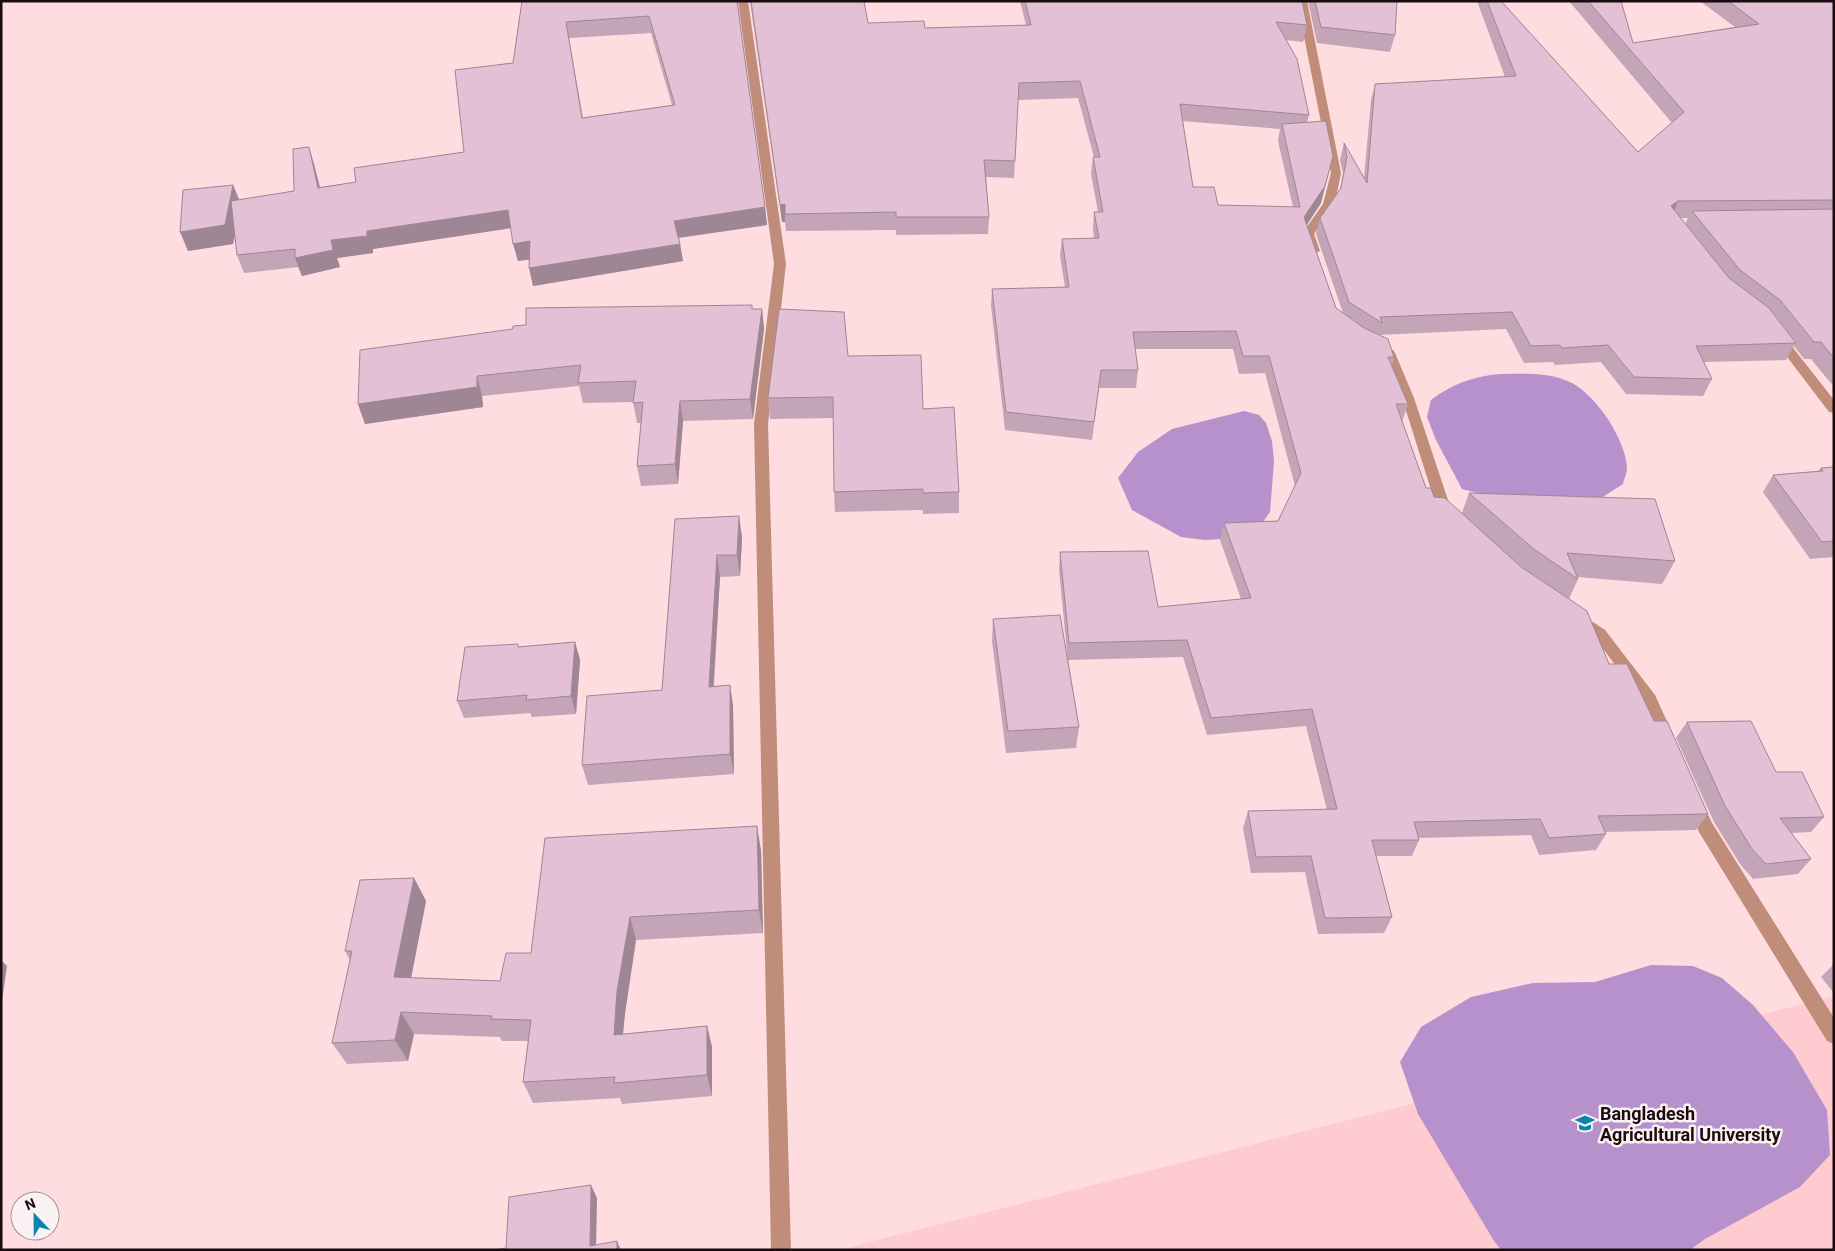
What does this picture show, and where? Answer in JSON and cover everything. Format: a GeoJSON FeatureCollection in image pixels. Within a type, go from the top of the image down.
{"type":"FeatureCollection","features":[{"type":"Feature","properties":{"kind":"street"},"geometry":{"type":"LineString","coordinates":[[743,1],[780,264],[762,424],[781,1250]]}},
{"type":"Feature","properties":{"kind":"street"},"geometry":{"type":"LineString","coordinates":[[1302,1],[1336,172],[1329,204],[1308,234],[1317,260]]}},
{"type":"Feature","properties":{"kind":"street"},"geometry":{"type":"LineString","coordinates":[[1771,329],[1834,409]]}},
{"type":"Feature","properties":{"kind":"street"},"geometry":{"type":"LineString","coordinates":[[1364,341],[1389,353],[1408,398],[1445,512],[1460,525]]}},
{"type":"Feature","properties":{"kind":"street"},"geometry":{"type":"LineString","coordinates":[[1568,612],[1600,634],[1606,641],[1649,699],[1672,750]]}},
{"type":"Feature","properties":{"kind":"street"},"geometry":{"type":"LineString","coordinates":[[1690,793],[1705,827],[1834,1036]]}},
{"type":"Feature","properties":{"kind":"shaded area"},"geometry":{"type":"Polygon","coordinates":[[[1500,374],[1533,374],[1557,377],[1576,385],[1597,404],[1615,430],[1625,457],[1627,469],[1623,484],[1598,500],[1516,503],[1462,489],[1436,440],[1427,417],[1431,400],[1447,389],[1464,382],[1500,374]]]}},
{"type":"Feature","properties":{"kind":"shaded area"},"geometry":{"type":"Polygon","coordinates":[[[1244,411],[1259,415],[1266,423],[1272,441],[1274,461],[1270,512],[1257,530],[1236,538],[1205,540],[1181,537],[1132,510],[1118,478],[1138,452],[1172,429],[1244,411]]]}},
{"type":"Feature","properties":{"kind":"shaded area"},"geometry":{"type":"Polygon","coordinates":[[[1651,965],[1693,966],[1722,978],[1753,1005],[1793,1052],[1827,1110],[1830,1155],[1800,1187],[1705,1239],[1690,1250],[1501,1250],[1418,1114],[1400,1062],[1421,1027],[1471,997],[1533,983],[1595,982],[1651,965]]]}},
{"type":"Feature","properties":{"kind":"shaded area","name":"Bangladesh Agricultural University"},"geometry":{"type":"Polygon","coordinates":[[[1834,996],[1834,1250],[839,1250],[1834,996]]]}},
{"type":"Feature","properties":{"kind":"building"},"geometry":{"type":"Polygon","coordinates":[[[522,1],[737,1],[765,207],[674,221],[680,244],[529,268],[530,241],[513,244],[508,210],[367,231],[367,236],[331,240],[333,250],[295,258],[295,249],[237,255],[231,201],[294,191],[293,149],[309,147],[318,188],[356,182],[354,168],[464,152],[455,70],[513,63],[522,1]],[[649,16],[566,22],[582,118],[675,105],[649,16]]]}},
{"type":"Feature","properties":{"kind":"building"},"geometry":{"type":"Polygon","coordinates":[[[751,1],[864,1],[868,23],[924,21],[925,28],[1031,25],[1025,1],[1302,1],[1307,25],[1276,22],[1297,59],[1309,115],[1180,104],[1193,187],[1214,187],[1218,205],[1300,207],[1282,124],[1326,121],[1333,156],[1325,186],[1304,217],[1336,308],[1364,328],[1388,339],[1394,357],[1388,357],[1408,404],[1396,404],[1426,488],[1431,488],[1434,497],[1445,498],[1520,566],[1587,611],[1609,664],[1627,664],[1654,721],[1667,721],[1708,814],[1598,816],[1606,834],[1549,838],[1540,819],[1414,822],[1419,840],[1372,840],[1392,917],[1325,918],[1311,856],[1256,857],[1248,811],[1337,809],[1312,709],[1211,718],[1187,640],[1069,643],[1060,552],[1148,551],[1158,607],[1251,598],[1224,523],[1278,521],[1301,473],[1269,356],[1243,356],[1236,331],[1133,332],[1138,370],[1101,370],[1094,422],[1006,412],[992,289],[1069,287],[1062,239],[1099,238],[1094,212],[1103,212],[1093,157],[1100,157],[1080,81],[1019,83],[1015,161],[984,160],[989,217],[896,217],[896,212],[785,214],[785,204],[780,205],[751,1]]]}},
{"type":"Feature","properties":{"kind":"building"},"geometry":{"type":"Polygon","coordinates":[[[1315,1],[1397,1],[1395,35],[1321,27],[1315,1]]]}},
{"type":"Feature","properties":{"kind":"building"},"geometry":{"type":"Polygon","coordinates":[[[1487,1],[1501,1],[1638,152],[1684,112],[1588,1],[1621,1],[1633,43],[1759,24],[1728,1],[1834,1],[1834,200],[1678,201],[1671,206],[1729,278],[1769,308],[1796,343],[1696,346],[1712,379],[1634,377],[1608,345],[1562,348],[1560,345],[1531,346],[1512,312],[1380,317],[1382,323],[1349,302],[1320,218],[1341,188],[1347,157],[1344,143],[1367,183],[1375,84],[1516,76],[1487,1]]]}},
{"type":"Feature","properties":{"kind":"building"},"geometry":{"type":"Polygon","coordinates":[[[233,185],[225,225],[180,232],[183,190],[233,185]]]}},
{"type":"Feature","properties":{"kind":"building"},"geometry":{"type":"Polygon","coordinates":[[[1834,209],[1834,358],[1821,342],[1814,342],[1780,300],[1740,270],[1692,211],[1834,209]]]}},
{"type":"Feature","properties":{"kind":"building"},"geometry":{"type":"Polygon","coordinates":[[[752,305],[752,309],[762,309],[750,399],[680,401],[675,464],[637,466],[643,402],[633,403],[636,381],[578,383],[581,365],[477,376],[477,387],[358,404],[360,350],[513,329],[513,326],[526,325],[526,308],[752,305]]]}},
{"type":"Feature","properties":{"kind":"building"},"geometry":{"type":"Polygon","coordinates":[[[779,309],[844,312],[848,356],[921,355],[923,409],[954,407],[959,492],[923,493],[923,489],[834,492],[833,397],[768,398],[779,309]]]}},
{"type":"Feature","properties":{"kind":"building"},"geometry":{"type":"Polygon","coordinates":[[[1834,467],[1834,541],[1822,542],[1773,475],[1823,471],[1821,468],[1834,467]]]}},
{"type":"Feature","properties":{"kind":"building"},"geometry":{"type":"Polygon","coordinates":[[[1469,493],[1655,499],[1675,561],[1567,553],[1578,579],[1535,550],[1469,493]]]}},
{"type":"Feature","properties":{"kind":"building"},"geometry":{"type":"Polygon","coordinates":[[[739,516],[737,555],[717,555],[709,687],[730,685],[730,754],[582,765],[587,696],[662,690],[675,519],[739,516]]]}},
{"type":"Feature","properties":{"kind":"building"},"geometry":{"type":"Polygon","coordinates":[[[1060,615],[1079,727],[1008,731],[993,619],[1060,615]]]}},
{"type":"Feature","properties":{"kind":"building"},"geometry":{"type":"Polygon","coordinates":[[[575,642],[571,696],[526,700],[527,695],[457,701],[465,647],[518,644],[518,647],[575,642]]]}},
{"type":"Feature","properties":{"kind":"building"},"geometry":{"type":"Polygon","coordinates":[[[1751,721],[1776,772],[1802,772],[1824,817],[1780,818],[1811,859],[1766,864],[1752,849],[1725,806],[1687,722],[1751,721]]]}},
{"type":"Feature","properties":{"kind":"building"},"geometry":{"type":"Polygon","coordinates":[[[757,826],[759,910],[630,917],[617,991],[614,1035],[707,1026],[707,1075],[614,1083],[615,1077],[523,1082],[531,1020],[491,1019],[492,1016],[401,1012],[395,1040],[332,1043],[352,951],[345,951],[360,880],[414,878],[394,977],[500,981],[506,953],[531,953],[545,838],[757,826]]]}},
{"type":"Feature","properties":{"kind":"building"},"geometry":{"type":"Polygon","coordinates":[[[591,1185],[590,1246],[617,1241],[617,1250],[493,1250],[506,1248],[509,1197],[591,1185]]]}},
{"type":"Feature","properties":{"kind":"place","name":"Bangladesh Agricultural University"},"geometry":{"type":"Point","coordinates":[1585,1123]}}]}
